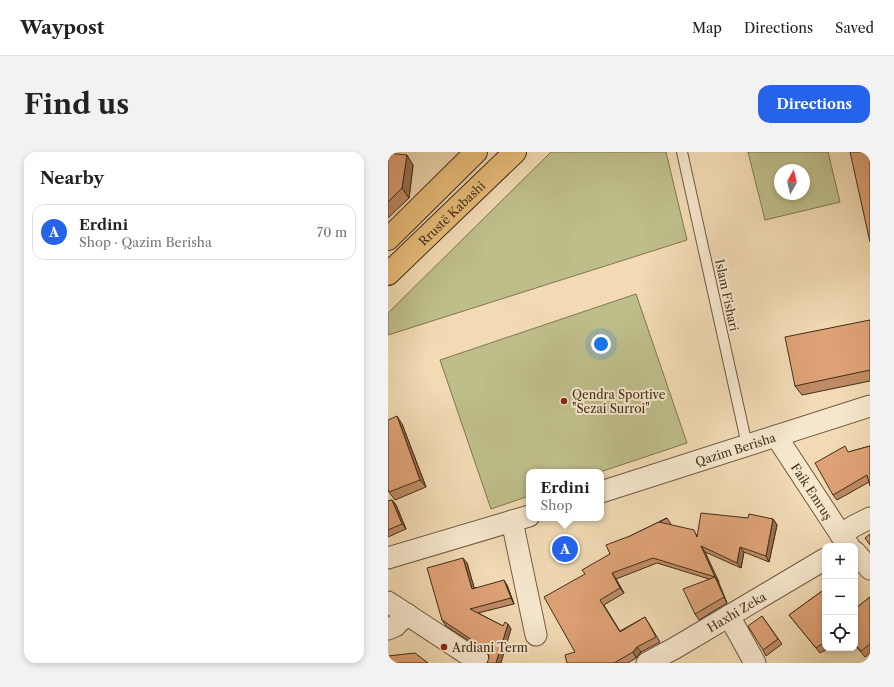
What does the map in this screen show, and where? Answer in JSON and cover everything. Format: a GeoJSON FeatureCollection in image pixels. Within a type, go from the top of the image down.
{"type":"FeatureCollection","features":[{"type":"Feature","properties":{"kind":"main road"},"geometry":{"type":"LineString","coordinates":[[388,239],[476,152]]}},
{"type":"Feature","properties":{"kind":"main road","name":"Rrustë Kabashi"},"geometry":{"type":"LineString","coordinates":[[388,274],[515,152]]}},
{"type":"Feature","properties":{"kind":"street","name":"Qazim Berisha"},"geometry":{"type":"LineString","coordinates":[[604,491],[870,406]]}},
{"type":"Feature","properties":{"kind":"street","name":"Faik Emruş"},"geometry":{"type":"LineString","coordinates":[[776,436],[847,543]]}},
{"type":"Feature","properties":{"kind":"street"},"geometry":{"type":"LineString","coordinates":[[388,558],[521,518],[536,635]]}},
{"type":"Feature","properties":{"kind":"street"},"geometry":{"type":"LineString","coordinates":[[850,543],[870,518]]}},
{"type":"Feature","properties":{"kind":"street","name":"Faik Emruş"},"geometry":{"type":"LineString","coordinates":[[858,556],[870,569]]}},
{"type":"Feature","properties":{"kind":"street","name":"Haxhi Zeka"},"geometry":{"type":"LineString","coordinates":[[647,663],[730,616],[822,561]]}},
{"type":"Feature","properties":{"kind":"street"},"geometry":{"type":"LineString","coordinates":[[388,602],[481,663]]}},
{"type":"Feature","properties":{"kind":"street"},"geometry":{"type":"LineString","coordinates":[[388,629],[395,626],[407,614]]}},
{"type":"Feature","properties":{"kind":"street"},"geometry":{"type":"LineString","coordinates":[[730,616],[755,663]]}},
{"type":"Feature","properties":{"kind":"lane","name":"Islam Fishari"},"geometry":{"type":"LineString","coordinates":[[682,152],[747,445]]}},
{"type":"Feature","properties":{"kind":"green space"},"geometry":{"type":"Polygon","coordinates":[[[551,152],[666,152],[687,240],[388,335],[388,313],[551,152]]]}},
{"type":"Feature","properties":{"kind":"green space"},"geometry":{"type":"Polygon","coordinates":[[[748,152],[828,152],[840,202],[765,220],[748,152]]]}},
{"type":"Feature","properties":{"kind":"green space","name":"Qendra Sportive \"Sezai Surroi\""},"geometry":{"type":"Polygon","coordinates":[[[636,294],[687,443],[604,471],[604,469],[526,469],[526,497],[491,509],[440,360],[636,294]]]}},
{"type":"Feature","properties":{"kind":"building"},"geometry":{"type":"Polygon","coordinates":[[[850,152],[870,152],[870,242],[850,152]]]}},
{"type":"Feature","properties":{"kind":"building"},"geometry":{"type":"Polygon","coordinates":[[[388,153],[407,155],[402,188],[388,202],[388,153]]]}},
{"type":"Feature","properties":{"kind":"building"},"geometry":{"type":"Polygon","coordinates":[[[870,320],[870,370],[795,386],[785,337],[870,320]]]}},
{"type":"Feature","properties":{"kind":"building"},"geometry":{"type":"Polygon","coordinates":[[[397,416],[420,480],[389,492],[388,420],[397,416]]]}},
{"type":"Feature","properties":{"kind":"building"},"geometry":{"type":"Polygon","coordinates":[[[845,446],[848,452],[870,446],[870,486],[867,475],[833,495],[815,463],[845,446]]]}},
{"type":"Feature","properties":{"kind":"building"},"geometry":{"type":"Polygon","coordinates":[[[392,500],[402,524],[388,530],[388,501],[392,500]]]}},
{"type":"Feature","properties":{"kind":"building"},"geometry":{"type":"Polygon","coordinates":[[[701,513],[748,518],[749,514],[773,519],[766,556],[740,547],[737,563],[701,546],[715,577],[653,558],[612,573],[620,588],[600,600],[620,632],[645,617],[656,637],[637,647],[633,652],[614,663],[567,663],[565,655],[575,652],[544,597],[585,574],[582,570],[610,554],[606,545],[630,536],[667,518],[659,522],[694,530],[697,537],[701,513]]]}},
{"type":"Feature","properties":{"kind":"building"},"geometry":{"type":"Polygon","coordinates":[[[870,534],[870,545],[865,538],[870,534]]]}},
{"type":"Feature","properties":{"kind":"building"},"geometry":{"type":"Polygon","coordinates":[[[463,558],[472,589],[504,580],[511,598],[470,609],[503,626],[505,622],[508,624],[496,663],[487,663],[489,658],[488,653],[484,648],[442,620],[427,568],[463,558]]]}},
{"type":"Feature","properties":{"kind":"building"},"geometry":{"type":"Polygon","coordinates":[[[715,577],[724,597],[695,614],[683,589],[715,577]]]}},
{"type":"Feature","properties":{"kind":"building"},"geometry":{"type":"Polygon","coordinates":[[[822,591],[822,644],[816,648],[789,615],[822,591]]]}},
{"type":"Feature","properties":{"kind":"building"},"geometry":{"type":"Polygon","coordinates":[[[870,597],[870,644],[861,651],[858,648],[858,607],[870,597]]]}},
{"type":"Feature","properties":{"kind":"building"},"geometry":{"type":"Polygon","coordinates":[[[762,616],[778,639],[763,650],[748,626],[762,616]]]}},
{"type":"Feature","properties":{"kind":"building"},"geometry":{"type":"Polygon","coordinates":[[[415,653],[428,663],[388,663],[388,656],[415,653]]]}},
{"type":"Feature","properties":{"kind":"place","name":"Qendra Sportive \"Sezai Surroi\""},"geometry":{"type":"Point","coordinates":[564,401]}},
{"type":"Feature","properties":{"kind":"place","name":"Erdini"},"geometry":{"type":"Point","coordinates":[565,549]}},
{"type":"Feature","properties":{"kind":"place","name":"Ardiani Term"},"geometry":{"type":"Point","coordinates":[444,647]}}]}
